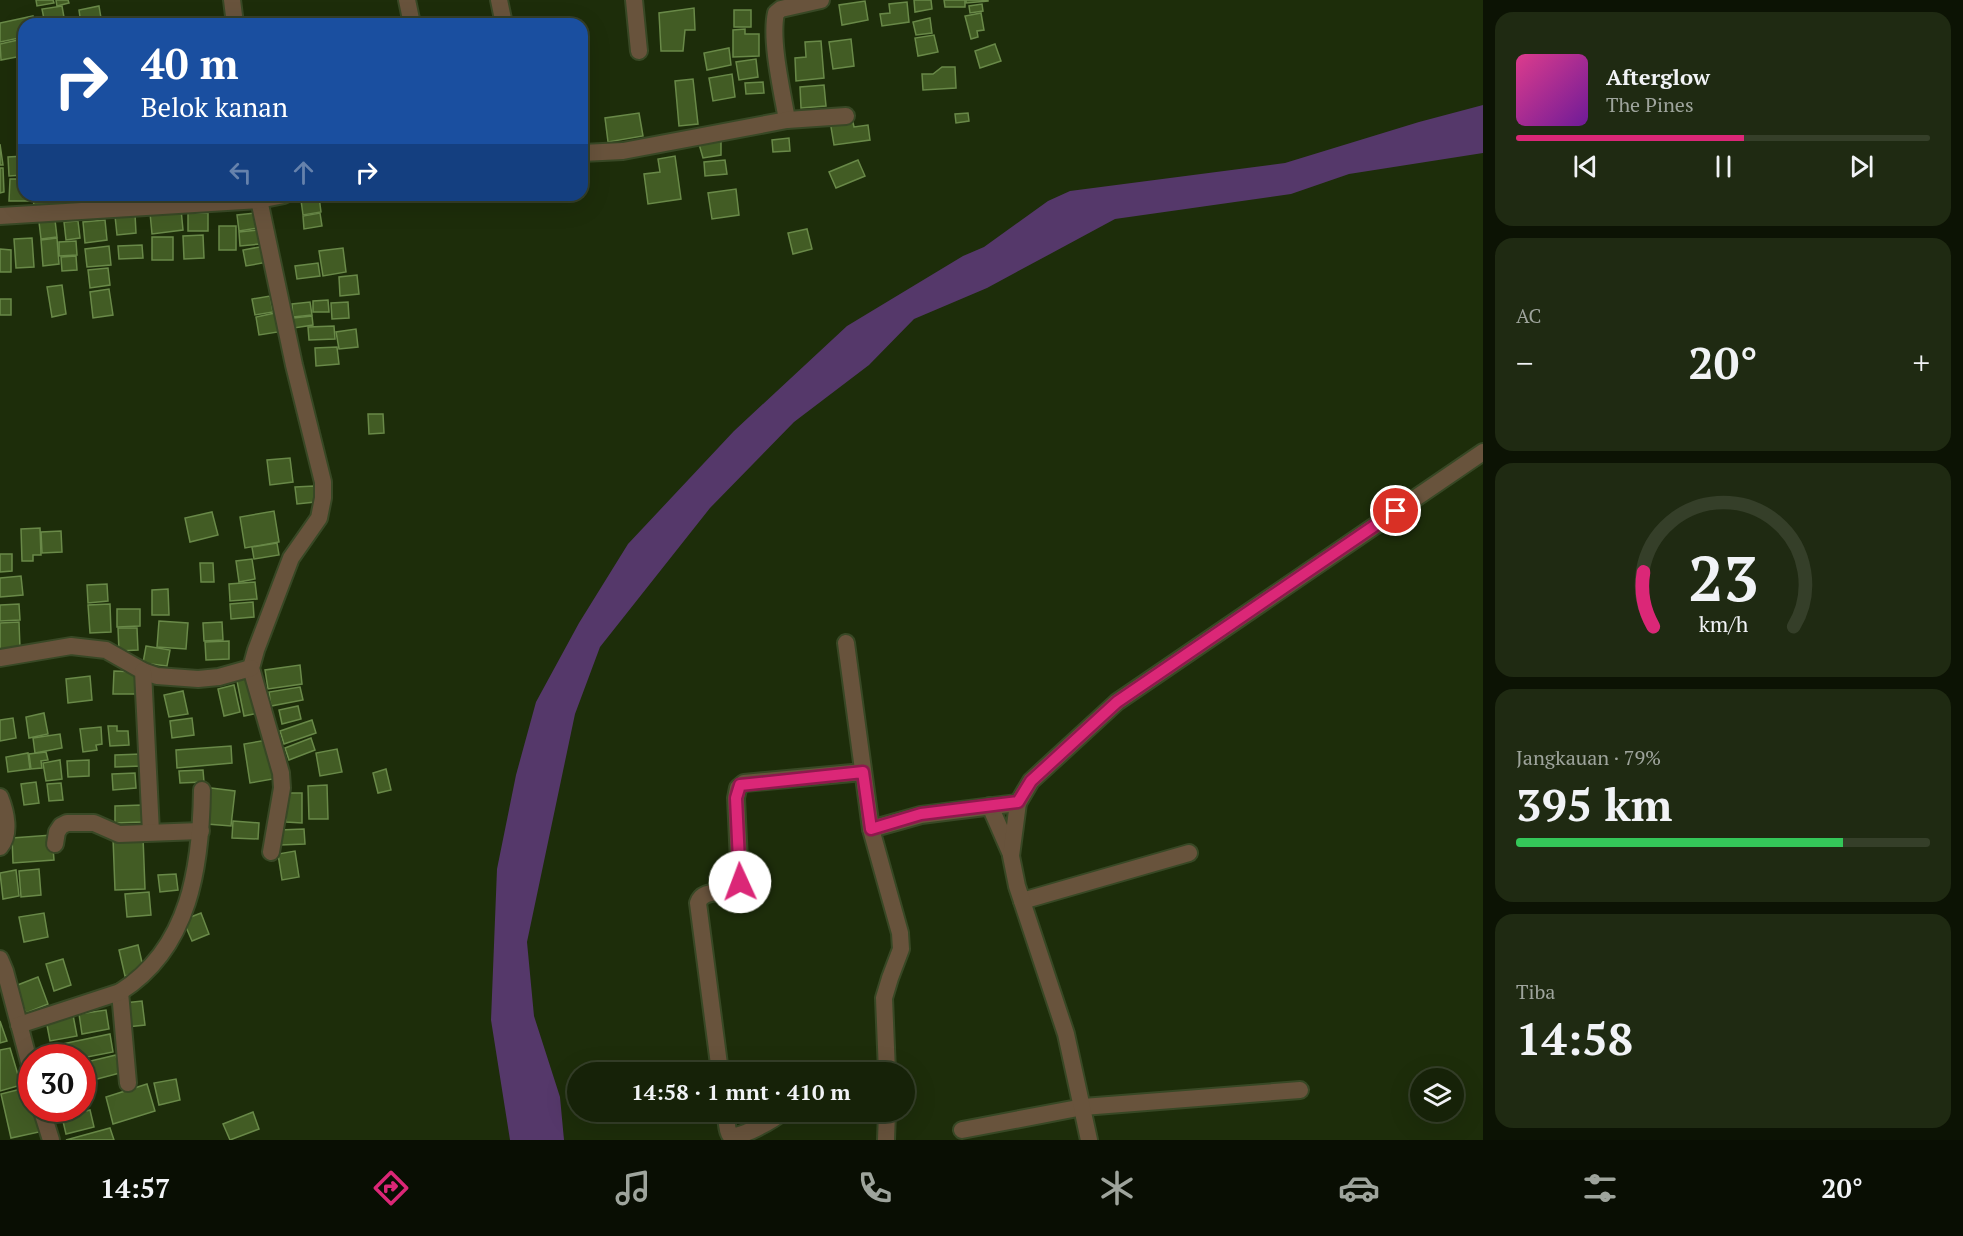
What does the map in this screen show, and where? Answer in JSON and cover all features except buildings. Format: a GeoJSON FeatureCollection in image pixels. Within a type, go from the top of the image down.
{"type":"FeatureCollection","features":[{"type":"Feature","properties":{"kind":"street"},"geometry":{"type":"LineString","coordinates":[[232,0],[234,18]]}},
{"type":"Feature","properties":{"kind":"street"},"geometry":{"type":"LineString","coordinates":[[407,0],[411,18]]}},
{"type":"Feature","properties":{"kind":"street"},"geometry":{"type":"LineString","coordinates":[[499,0],[503,18]]}},
{"type":"Feature","properties":{"kind":"street"},"geometry":{"type":"LineString","coordinates":[[634,0],[639,51]]}},
{"type":"Feature","properties":{"kind":"street"},"geometry":{"type":"LineString","coordinates":[[787,120],[776,49],[774,21],[776,13],[781,9],[821,0]]}},
{"type":"Feature","properties":{"kind":"street"},"geometry":{"type":"LineString","coordinates":[[588,153],[623,151],[787,120],[846,116]]}},
{"type":"Feature","properties":{"kind":"street"},"geometry":{"type":"LineString","coordinates":[[0,216],[204,201]]}},
{"type":"Feature","properties":{"kind":"street"},"geometry":{"type":"LineString","coordinates":[[260,201],[294,365],[323,482],[319,518],[291,558],[251,668],[281,773],[282,788],[271,852]]}},
{"type":"Feature","properties":{"kind":"street"},"geometry":{"type":"LineString","coordinates":[[1011,856],[1018,802],[1031,781],[1117,702],[1483,452]]}},
{"type":"Feature","properties":{"kind":"street"},"geometry":{"type":"LineString","coordinates":[[846,644],[871,829],[901,941],[901,950],[884,998],[887,1062]]}},
{"type":"Feature","properties":{"kind":"street"},"geometry":{"type":"LineString","coordinates":[[0,658],[71,646],[106,650],[143,671],[157,675],[198,679],[219,677],[251,668]]}},
{"type":"Feature","properties":{"kind":"street"},"geometry":{"type":"LineString","coordinates":[[143,671],[151,832]]}},
{"type":"Feature","properties":{"kind":"street"},"geometry":{"type":"LineString","coordinates":[[719,1062],[698,903],[704,894],[729,892],[738,887],[740,882],[736,798],[738,788],[744,783],[863,772]]}},
{"type":"Feature","properties":{"kind":"street"},"geometry":{"type":"LineString","coordinates":[[19,1025],[120,992],[153,966],[169,944],[185,909],[195,876],[201,831],[202,790]]}},
{"type":"Feature","properties":{"kind":"street"},"geometry":{"type":"LineString","coordinates":[[0,797],[6,821],[6,836],[0,848]]}},
{"type":"Feature","properties":{"kind":"street"},"geometry":{"type":"LineString","coordinates":[[871,829],[921,814],[1018,802]]}},
{"type":"Feature","properties":{"kind":"street"},"geometry":{"type":"LineString","coordinates":[[990,806],[1011,856],[1022,901],[1066,1034],[1089,1140]]}},
{"type":"Feature","properties":{"kind":"street"},"geometry":{"type":"LineString","coordinates":[[55,844],[57,831],[67,823],[94,823],[119,834],[201,831]]}},
{"type":"Feature","properties":{"kind":"street"},"geometry":{"type":"LineString","coordinates":[[1022,901],[1189,853]]}},
{"type":"Feature","properties":{"kind":"street"},"geometry":{"type":"LineString","coordinates":[[0,959],[24,1044]]}},
{"type":"Feature","properties":{"kind":"street"},"geometry":{"type":"LineString","coordinates":[[120,992],[128,1083]]}},
{"type":"Feature","properties":{"kind":"street"},"geometry":{"type":"LineString","coordinates":[[962,1130],[1083,1107],[1300,1090]]}},
{"type":"Feature","properties":{"kind":"street"},"geometry":{"type":"LineString","coordinates":[[45,1122],[51,1140]]}},
{"type":"Feature","properties":{"kind":"street"},"geometry":{"type":"LineString","coordinates":[[727,1122],[729,1135],[738,1139],[757,1132],[770,1122]]}},
{"type":"Feature","properties":{"kind":"street"},"geometry":{"type":"LineString","coordinates":[[886,1140],[887,1122]]}},
{"type":"Feature","properties":{"kind":"shaded area"},"geometry":{"type":"Polygon","coordinates":[[[1483,105],[1483,153],[1349,174],[1291,194],[1115,219],[987,288],[914,319],[869,365],[794,422],[710,508],[600,647],[575,714],[527,942],[534,1016],[560,1097],[564,1140],[510,1140],[491,1020],[497,869],[516,775],[536,702],[579,623],[628,544],[734,431],[847,326],[963,256],[984,247],[1048,201],[1070,191],[1285,163],[1483,105]]]}},
{"type":"Feature","properties":{"kind":"route"},"geometry":{"type":"LineString","coordinates":[[740,882],[736,798],[740,785],[863,772],[871,829],[921,814],[1018,802],[1031,781],[1117,702],[1396,511]]}}]}
